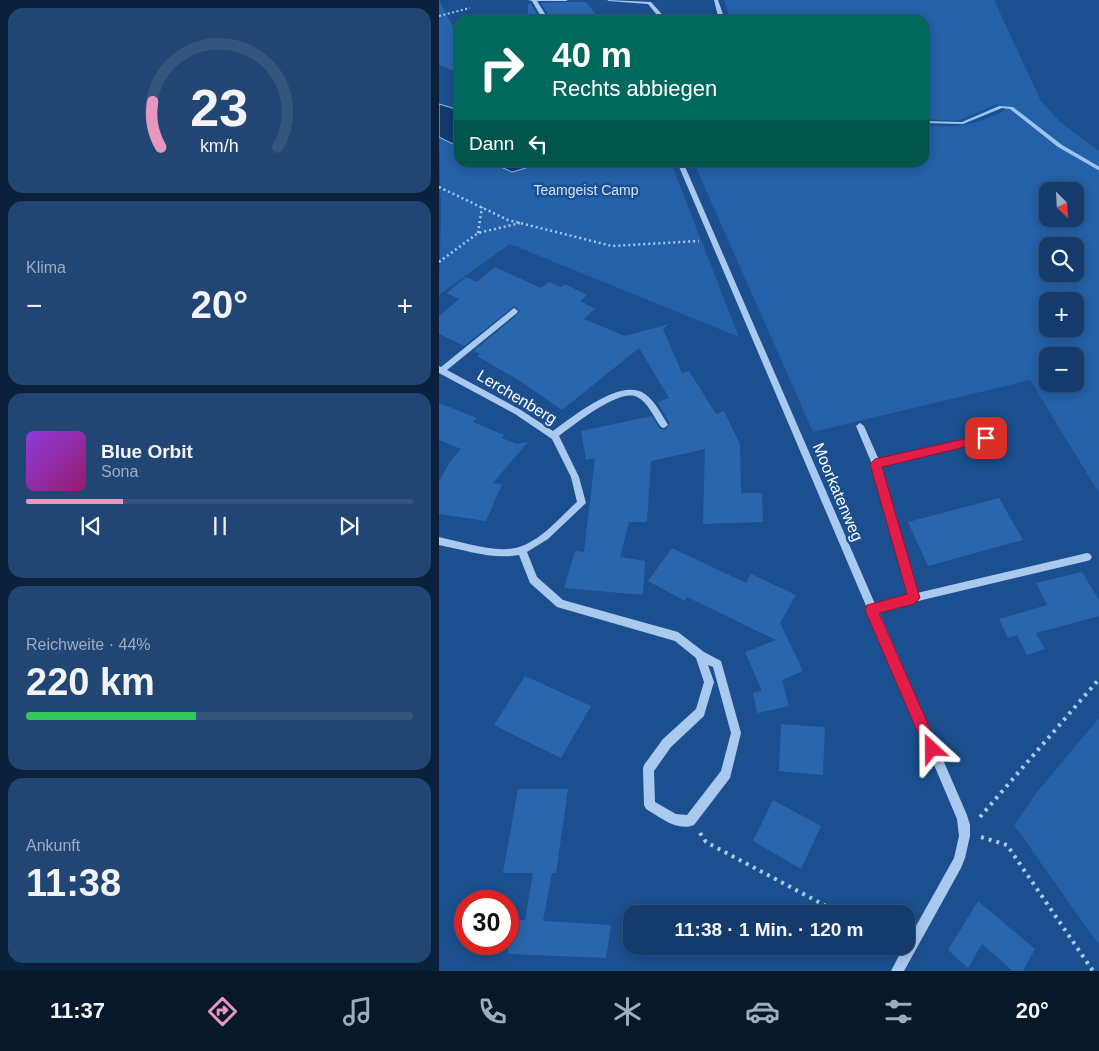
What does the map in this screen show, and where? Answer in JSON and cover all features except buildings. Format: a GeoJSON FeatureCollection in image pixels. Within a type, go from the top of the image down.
{"type":"FeatureCollection","features":[{"type":"Feature","properties":{"kind":"street"},"geometry":{"type":"LineString","coordinates":[[532,1],[565,0]]}},
{"type":"Feature","properties":{"kind":"street"},"geometry":{"type":"LineString","coordinates":[[609,0],[649,3],[659,15]]}},
{"type":"Feature","properties":{"kind":"street"},"geometry":{"type":"LineString","coordinates":[[716,0],[720,15]]}},
{"type":"Feature","properties":{"kind":"street"},"geometry":{"type":"LineString","coordinates":[[532,1],[542,15]]}},
{"type":"Feature","properties":{"kind":"street","name":"Moorkatenweg"},"geometry":{"type":"LineString","coordinates":[[682,167],[715,240],[871,610],[963,819],[966,833]]}},
{"type":"Feature","properties":{"kind":"street"},"geometry":{"type":"LineString","coordinates":[[440,370],[514,311]]}},
{"type":"Feature","properties":{"kind":"street","name":"Lerchenberg"},"geometry":{"type":"LineString","coordinates":[[440,370],[519,412],[552,436],[575,477],[582,503],[549,533],[522,550]]}},
{"type":"Feature","properties":{"kind":"street"},"geometry":{"type":"LineString","coordinates":[[552,436],[614,396],[627,392],[637,392],[645,397],[664,426]]}},
{"type":"Feature","properties":{"kind":"street"},"geometry":{"type":"LineString","coordinates":[[861,426],[875,464],[914,598]]}},
{"type":"Feature","properties":{"kind":"street"},"geometry":{"type":"LineString","coordinates":[[875,464],[986,438]]}},
{"type":"Feature","properties":{"kind":"street"},"geometry":{"type":"LineString","coordinates":[[439,541],[510,553],[522,550],[533,580],[560,604],[678,637],[701,655],[717,664],[737,733],[726,774],[691,821],[675,820],[650,805],[648,769],[667,743],[701,712],[709,682],[701,655]]}},
{"type":"Feature","properties":{"kind":"street"},"geometry":{"type":"LineString","coordinates":[[871,610],[1087,557]]}},
{"type":"Feature","properties":{"kind":"street"},"geometry":{"type":"LineString","coordinates":[[897,971],[957,864],[963,850],[966,833]]}},
{"type":"Feature","properties":{"kind":"path"},"geometry":{"type":"LineString","coordinates":[[439,16],[470,8]]}},
{"type":"Feature","properties":{"kind":"path"},"geometry":{"type":"LineString","coordinates":[[439,187],[482,208],[521,223],[611,246],[715,240]]}},
{"type":"Feature","properties":{"kind":"path"},"geometry":{"type":"LineString","coordinates":[[478,233],[482,208]]}},
{"type":"Feature","properties":{"kind":"path"},"geometry":{"type":"LineString","coordinates":[[439,262],[478,233],[521,223]]}},
{"type":"Feature","properties":{"kind":"path"},"geometry":{"type":"LineString","coordinates":[[1093,971],[1007,845],[966,833],[1099,678]]}},
{"type":"Feature","properties":{"kind":"path"},"geometry":{"type":"LineString","coordinates":[[691,821],[706,842],[824,905]]}},
{"type":"Feature","properties":{"kind":"green space"},"geometry":{"type":"Polygon","coordinates":[[[724,0],[994,0],[1041,101],[1060,122],[1099,151],[1099,493],[1030,380],[813,432],[696,167],[929,167],[929,125],[956,126],[975,123],[1005,110],[997,104],[958,121],[929,119],[929,15],[728,15],[724,0]]]}},
{"type":"Feature","properties":{"kind":"green space","name":"Teamgeist Camp"},"geometry":{"type":"Polygon","coordinates":[[[439,137],[454,144],[454,167],[501,167],[512,172],[529,167],[673,167],[739,337],[510,244],[439,295],[441,215],[439,137]]]}},
{"type":"Feature","properties":{"kind":"green space"},"geometry":{"type":"Polygon","coordinates":[[[1099,718],[1099,945],[1014,825],[1037,792],[1099,718]]]}},
{"type":"Feature","properties":{"kind":"shaded area"},"geometry":{"type":"Polygon","coordinates":[[[439,104],[454,108],[454,144],[439,137],[439,104]]]}},
{"type":"Feature","properties":{"kind":"shaded area"},"geometry":{"type":"Polygon","coordinates":[[[501,167],[529,167],[512,172],[501,167]]]}},
{"type":"Feature","properties":{"kind":"waterway"},"geometry":{"type":"LineString","coordinates":[[929,122],[963,123],[1001,107],[1011,108],[1060,146],[1100,170]]}},
{"type":"Feature","properties":{"kind":"route"},"geometry":{"type":"LineString","coordinates":[[932,749],[871,610],[914,598],[875,464],[986,438]]}}]}
